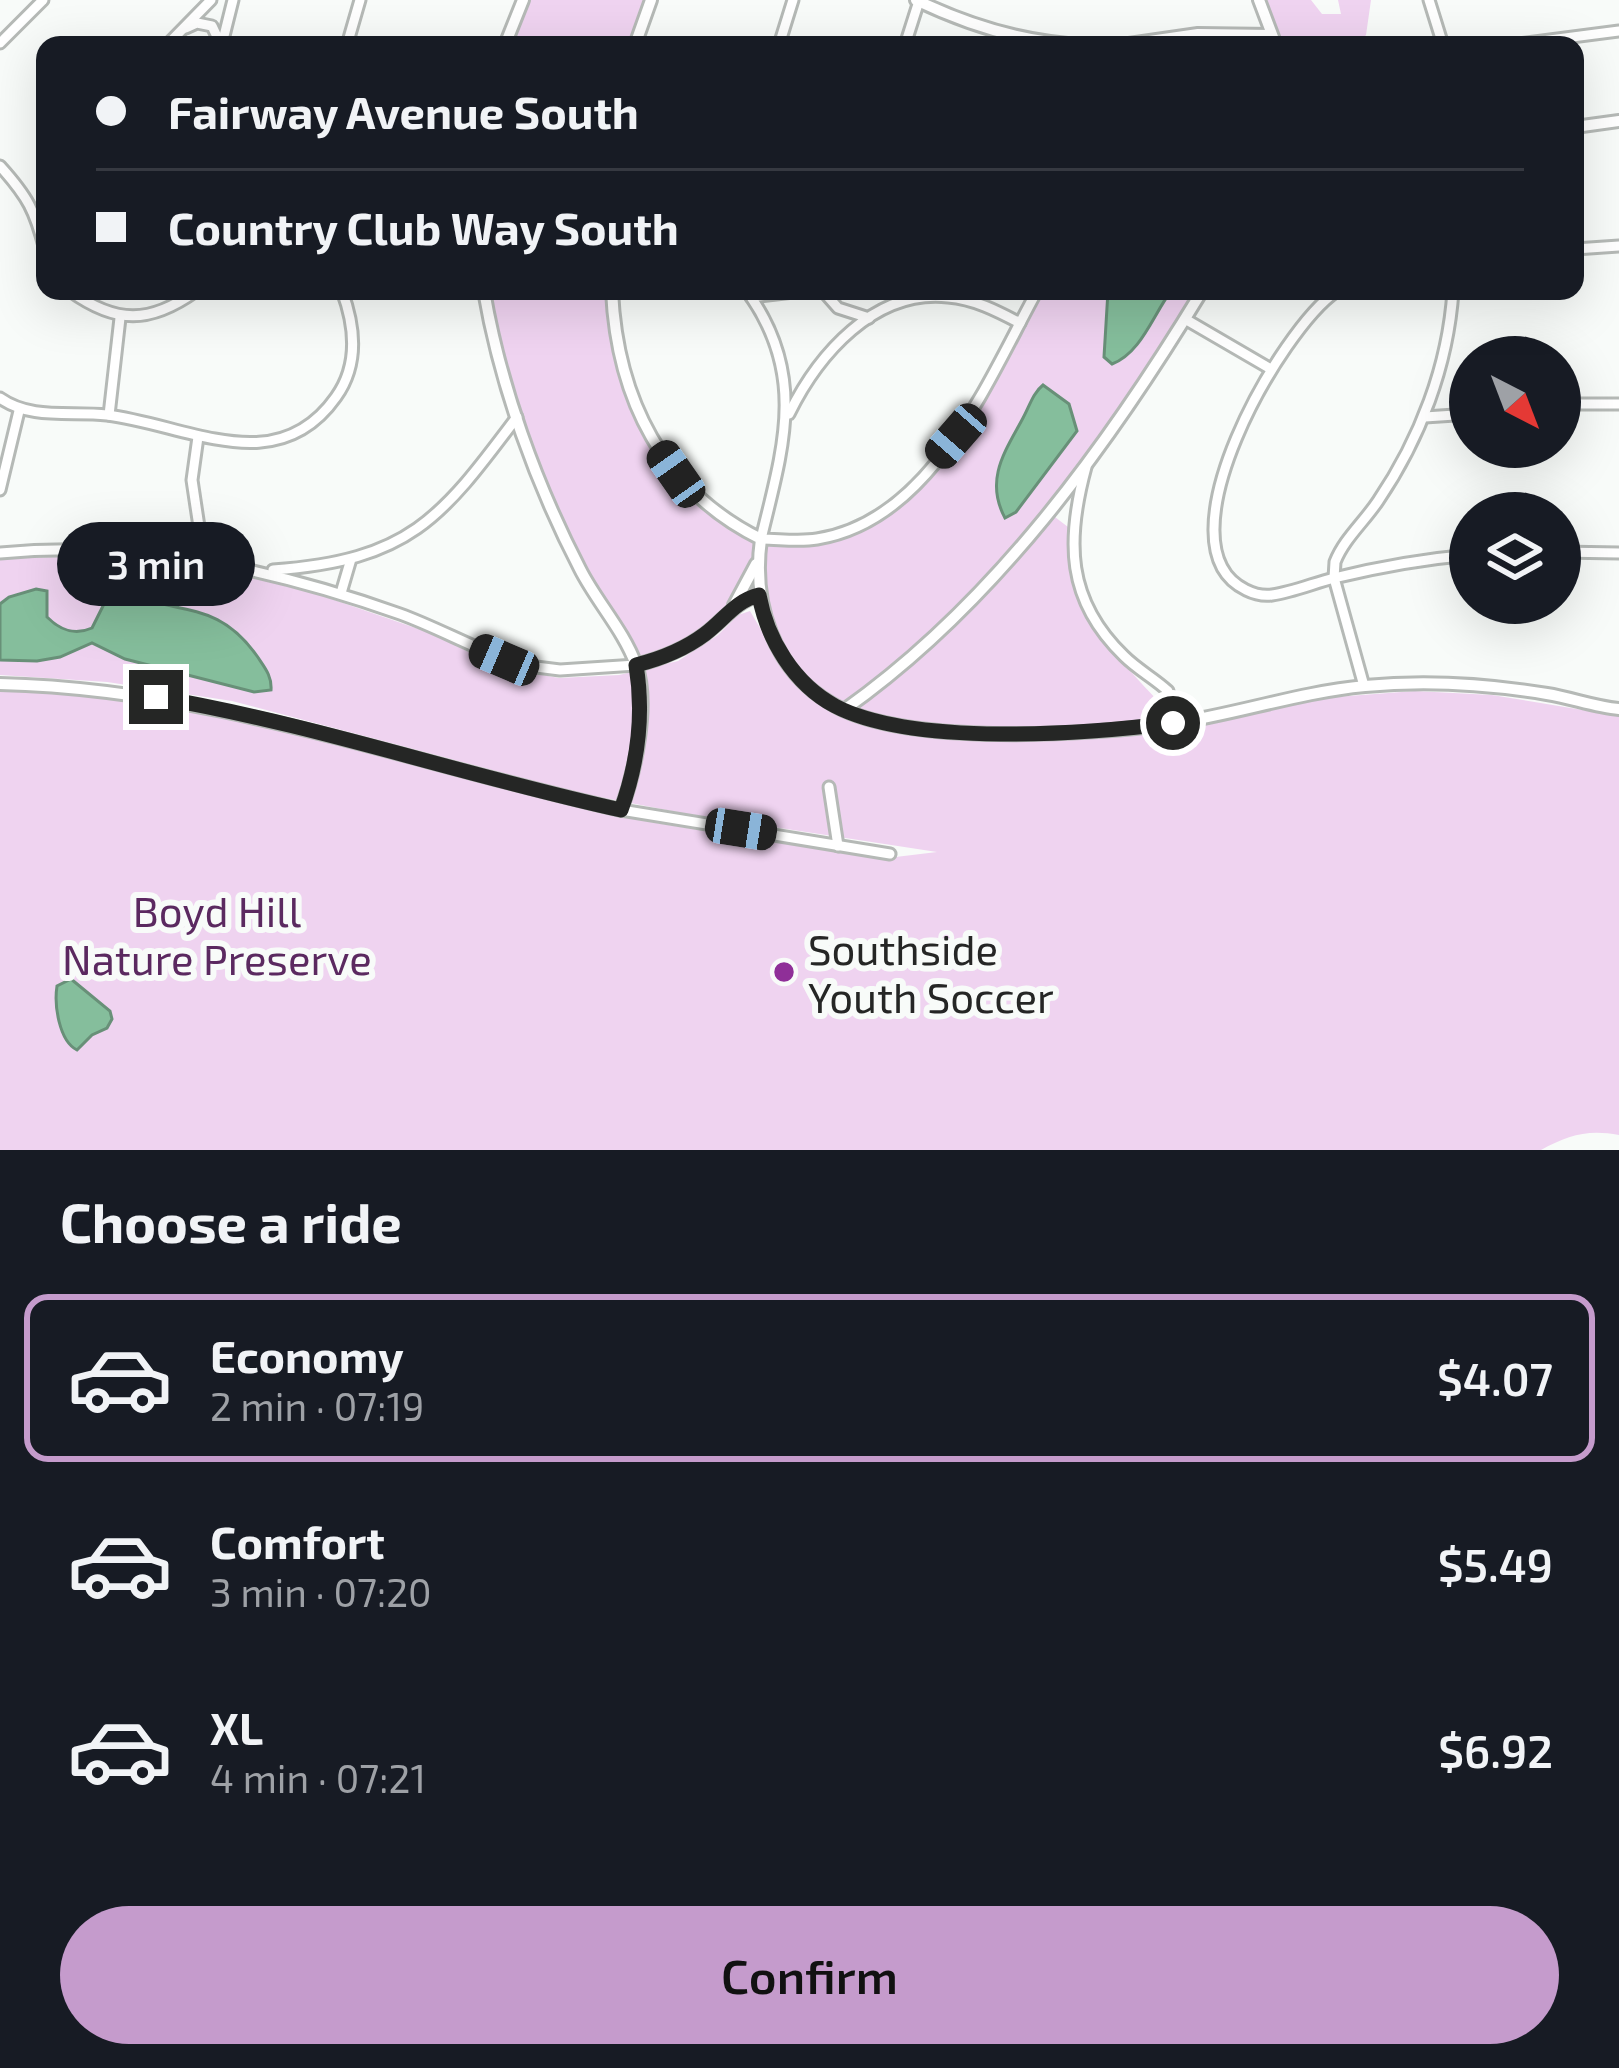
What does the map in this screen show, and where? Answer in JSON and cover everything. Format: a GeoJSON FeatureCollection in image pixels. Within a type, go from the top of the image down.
{"type":"FeatureCollection","features":[{"type":"Feature","properties":{"kind":"street"},"geometry":{"type":"LineString","coordinates":[[0,43],[43,0]]}},
{"type":"Feature","properties":{"kind":"street"},"geometry":{"type":"LineString","coordinates":[[177,36],[211,0]]}},
{"type":"Feature","properties":{"kind":"street"},"geometry":{"type":"LineString","coordinates":[[223,36],[233,0]]}},
{"type":"Feature","properties":{"kind":"street"},"geometry":{"type":"LineString","coordinates":[[350,36],[360,0]]}},
{"type":"Feature","properties":{"kind":"street"},"geometry":{"type":"LineString","coordinates":[[509,36],[523,0]]}},
{"type":"Feature","properties":{"kind":"street"},"geometry":{"type":"LineString","coordinates":[[638,36],[651,0]]}},
{"type":"Feature","properties":{"kind":"street"},"geometry":{"type":"LineString","coordinates":[[782,36],[793,0]]}},
{"type":"Feature","properties":{"kind":"street"},"geometry":{"type":"LineString","coordinates":[[1259,0],[1272,36]]}},
{"type":"Feature","properties":{"kind":"street"},"geometry":{"type":"LineString","coordinates":[[1429,0],[1440,36]]}},
{"type":"Feature","properties":{"kind":"street"},"geometry":{"type":"LineString","coordinates":[[908,36],[918,1],[983,28],[1021,36]]}},
{"type":"Feature","properties":{"kind":"street"},"geometry":{"type":"LineString","coordinates":[[182,31],[197,23],[212,26],[217,36]]}},
{"type":"Feature","properties":{"kind":"street"},"geometry":{"type":"LineString","coordinates":[[1580,36],[1619,31]]}},
{"type":"Feature","properties":{"kind":"street"},"geometry":{"type":"LineString","coordinates":[[1584,126],[1619,121]]}},
{"type":"Feature","properties":{"kind":"street"},"geometry":{"type":"LineString","coordinates":[[0,166],[36,214]]}},
{"type":"Feature","properties":{"kind":"street"},"geometry":{"type":"LineString","coordinates":[[1584,248],[1619,246]]}},
{"type":"Feature","properties":{"kind":"street"},"geometry":{"type":"LineString","coordinates":[[87,300],[120,317],[151,314],[183,300]]}},
{"type":"Feature","properties":{"kind":"street"},"geometry":{"type":"LineString","coordinates":[[0,398],[19,411],[109,416],[198,437],[262,443],[307,430],[342,389],[351,366],[353,338],[344,300]]}},
{"type":"Feature","properties":{"kind":"street"},"geometry":{"type":"LineString","coordinates":[[483,300],[518,417],[579,568],[636,665],[635,772],[621,810]]}},
{"type":"Feature","properties":{"kind":"street"},"geometry":{"type":"LineString","coordinates":[[612,300],[627,380],[659,450],[700,502],[761,539],[817,539],[876,517],[904,493],[977,406],[1032,300]]}},
{"type":"Feature","properties":{"kind":"street"},"geometry":{"type":"LineString","coordinates":[[752,300],[776,341],[783,365],[786,418],[761,539],[759,595],[774,640],[797,674],[844,710],[928,729],[1047,734],[1173,723],[1291,697],[1416,683],[1509,688],[1619,710]]}},
{"type":"Feature","properties":{"kind":"street"},"geometry":{"type":"LineString","coordinates":[[831,300],[838,308],[869,318]]}},
{"type":"Feature","properties":{"kind":"street"},"geometry":{"type":"LineString","coordinates":[[786,418],[820,360],[869,318],[911,300]]}},
{"type":"Feature","properties":{"kind":"street"},"geometry":{"type":"LineString","coordinates":[[969,300],[1020,323]]}},
{"type":"Feature","properties":{"kind":"street"},"geometry":{"type":"LineString","coordinates":[[844,710],[907,663],[968,604],[1087,463],[1197,300]]}},
{"type":"Feature","properties":{"kind":"street"},"geometry":{"type":"LineString","coordinates":[[1326,300],[1310,313],[1271,369],[1246,419],[1219,490],[1213,518],[1215,558],[1230,579],[1267,597],[1334,578],[1449,559]]}},
{"type":"Feature","properties":{"kind":"street"},"geometry":{"type":"LineString","coordinates":[[1364,686],[1334,578],[1340,550],[1377,503],[1425,417],[1452,300]]}},
{"type":"Feature","properties":{"kind":"street"},"geometry":{"type":"LineString","coordinates":[[109,416],[120,317]]}},
{"type":"Feature","properties":{"kind":"street"},"geometry":{"type":"LineString","coordinates":[[1185,319],[1271,369]]}},
{"type":"Feature","properties":{"kind":"street"},"geometry":{"type":"LineString","coordinates":[[1581,404],[1619,404]]}},
{"type":"Feature","properties":{"kind":"street"},"geometry":{"type":"LineString","coordinates":[[0,490],[19,411]]}},
{"type":"Feature","properties":{"kind":"street"},"geometry":{"type":"LineString","coordinates":[[1425,417],[1449,415]]}},
{"type":"Feature","properties":{"kind":"street"},"geometry":{"type":"LineString","coordinates":[[262,571],[351,559],[401,539],[452,502],[518,417]]}},
{"type":"Feature","properties":{"kind":"street"},"geometry":{"type":"LineString","coordinates":[[198,437],[192,480],[204,560]]}},
{"type":"Feature","properties":{"kind":"street"},"geometry":{"type":"LineString","coordinates":[[1087,463],[1072,526],[1074,564],[1100,629],[1129,661],[1168,691],[1173,723]]}},
{"type":"Feature","properties":{"kind":"street"},"geometry":{"type":"LineString","coordinates":[[1050,508],[1072,526]]}},
{"type":"Feature","properties":{"kind":"street"},"geometry":{"type":"LineString","coordinates":[[0,553],[109,550],[262,571],[341,593],[529,666],[560,670],[636,665],[684,647],[731,610],[759,595]]}},
{"type":"Feature","properties":{"kind":"street"},"geometry":{"type":"LineString","coordinates":[[1581,552],[1619,553]]}},
{"type":"Feature","properties":{"kind":"street"},"geometry":{"type":"LineString","coordinates":[[341,593],[351,559]]}},
{"type":"Feature","properties":{"kind":"street"},"geometry":{"type":"LineString","coordinates":[[731,610],[758,561]]}},
{"type":"Feature","properties":{"kind":"street"},"geometry":{"type":"LineString","coordinates":[[731,610],[746,607],[763,612]]}},
{"type":"Feature","properties":{"kind":"street"},"geometry":{"type":"LineString","coordinates":[[0,684],[95,689],[228,710],[621,810],[890,854]]}},
{"type":"Feature","properties":{"kind":"street"},"geometry":{"type":"LineString","coordinates":[[829,787],[838,846]]}},
{"type":"Feature","properties":{"kind":"green space"},"geometry":{"type":"Polygon","coordinates":[[[527,0],[647,0],[633,36],[513,36],[527,0]]]}},
{"type":"Feature","properties":{"kind":"green space"},"geometry":{"type":"Polygon","coordinates":[[[1263,0],[1311,0],[1322,14],[1341,14],[1338,0],[1371,0],[1365,36],[1277,36],[1263,0]]]}},
{"type":"Feature","properties":{"kind":"green space"},"geometry":{"type":"Polygon","coordinates":[[[490,300],[609,300],[622,377],[674,477],[719,521],[757,540],[756,597],[682,644],[637,661],[587,576],[516,396],[490,300]]]}},
{"type":"Feature","properties":{"kind":"green space"},"geometry":{"type":"Polygon","coordinates":[[[1036,300],[1191,300],[1121,405],[1039,513],[949,615],[847,707],[806,679],[779,639],[764,592],[765,543],[857,530],[938,464],[985,402],[1036,300]]]}},
{"type":"Feature","properties":{"kind":"green space"},"geometry":{"type":"Polygon","coordinates":[[[1051,514],[1068,527],[1076,582],[1099,629],[1169,712],[1169,719],[1052,729],[973,729],[857,710],[959,616],[1051,514]]]}},
{"type":"Feature","properties":{"kind":"green space","name":"Boyd Hill Nature Preserve"},"geometry":{"type":"Polygon","coordinates":[[[84,556],[203,567],[291,585],[433,634],[498,667],[559,678],[619,675],[678,661],[750,611],[786,672],[821,706],[852,721],[928,735],[1023,741],[1106,737],[1202,724],[1322,698],[1415,691],[1492,695],[1619,716],[1619,1135],[1578,1135],[1541,1150],[0,1150],[0,690],[200,710],[320,736],[514,791],[650,822],[879,859],[937,852],[579,793],[232,701],[107,682],[0,675],[0,559],[84,556]]]}},
{"type":"Feature","properties":{"kind":"shaded area"},"geometry":{"type":"Polygon","coordinates":[[[1107,300],[1165,300],[1131,351],[1112,364],[1104,357],[1107,300]]]}},
{"type":"Feature","properties":{"kind":"shaded area"},"geometry":{"type":"Polygon","coordinates":[[[1043,385],[1069,404],[1077,431],[1016,512],[1005,518],[997,490],[1000,465],[1043,385]]]}},
{"type":"Feature","properties":{"kind":"shaded area"},"geometry":{"type":"Polygon","coordinates":[[[36,589],[47,591],[47,617],[73,631],[92,628],[106,600],[124,592],[212,617],[242,638],[257,656],[271,690],[254,692],[125,659],[92,643],[60,657],[0,660],[0,604],[36,589]]]}},
{"type":"Feature","properties":{"kind":"shaded area"},"geometry":{"type":"Polygon","coordinates":[[[71,979],[110,1011],[112,1019],[77,1050],[62,1031],[56,1003],[57,986],[71,979]]]}},
{"type":"Feature","properties":{"kind":"place","name":"Southside Youth Soccer"},"geometry":{"type":"Point","coordinates":[784,972]}},
{"type":"Feature","properties":{"kind":"route"},"geometry":{"type":"LineString","coordinates":[[156,697],[348,738],[621,810],[635,772],[636,665],[684,647],[714,627],[736,604],[759,595],[766,624],[784,657],[808,686],[844,710],[928,729],[989,733],[1047,734],[1173,723]]}}]}
